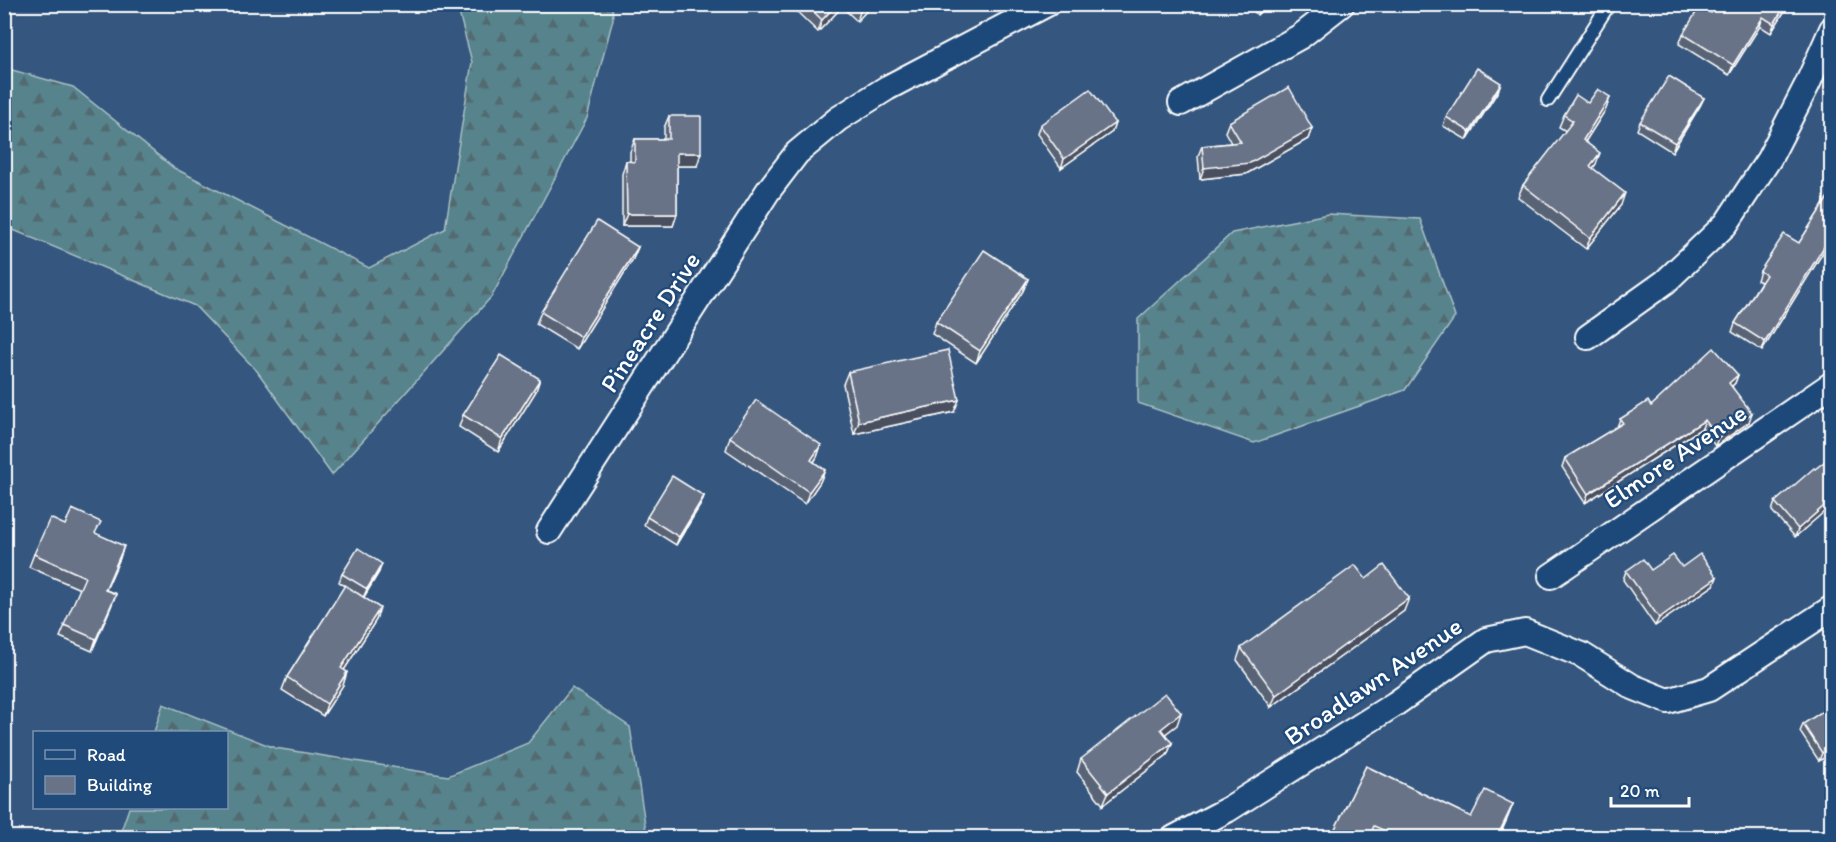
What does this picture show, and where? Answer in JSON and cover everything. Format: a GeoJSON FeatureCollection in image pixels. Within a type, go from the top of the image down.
{"type":"FeatureCollection","features":[{"type":"Feature","properties":{"kind":"street","name":"Pineacre Drive"},"geometry":{"type":"LineString","coordinates":[[549,531],[768,191],[797,153],[838,119],[887,88],[1047,4]]}},
{"type":"Feature","properties":{"kind":"street"},"geometry":{"type":"LineString","coordinates":[[1181,103],[1301,36],[1342,4]]}},
{"type":"Feature","properties":{"kind":"street"},"geometry":{"type":"LineString","coordinates":[[1587,337],[1665,282],[1726,224],[1769,159],[1807,85],[1832,29]]}},
{"type":"Feature","properties":{"kind":"street","name":"Elmore Avenue"},"geometry":{"type":"LineString","coordinates":[[1551,576],[1832,384]]}},
{"type":"Feature","properties":{"kind":"street","name":"Broadlawn Avenue"},"geometry":{"type":"LineString","coordinates":[[1174,837],[1227,810],[1375,717],[1486,640],[1526,632],[1582,655],[1633,687],[1668,701],[1709,689],[1832,608]]}},
{"type":"Feature","properties":{"kind":"lane"},"geometry":{"type":"LineString","coordinates":[[1548,100],[1610,4]]}},
{"type":"Feature","properties":{"kind":"green space"},"geometry":{"type":"Polygon","coordinates":[[[457,5],[612,5],[613,19],[587,118],[492,296],[332,475],[257,371],[195,306],[5,228],[5,68],[73,87],[174,168],[369,268],[445,229],[472,62],[457,5]]]}},
{"type":"Feature","properties":{"kind":"green space"},"geometry":{"type":"Polygon","coordinates":[[[1328,214],[1420,219],[1455,317],[1405,390],[1254,443],[1138,403],[1138,319],[1232,233],[1328,214]]]}},
{"type":"Feature","properties":{"kind":"green space"},"geometry":{"type":"Polygon","coordinates":[[[572,688],[630,727],[647,837],[119,837],[129,809],[228,809],[228,731],[154,731],[163,704],[275,748],[448,776],[528,743],[572,688]]]}},
{"type":"Feature","properties":{"kind":"building"},"geometry":{"type":"Polygon","coordinates":[[[806,4],[837,4],[822,20],[806,4]]]}},
{"type":"Feature","properties":{"kind":"building"},"geometry":{"type":"Polygon","coordinates":[[[856,4],[866,4],[861,9],[856,4]]]}},
{"type":"Feature","properties":{"kind":"building"},"geometry":{"type":"Polygon","coordinates":[[[1716,4],[1786,4],[1774,24],[1763,17],[1733,65],[1683,34],[1700,6],[1711,13],[1716,4]]]}},
{"type":"Feature","properties":{"kind":"building"},"geometry":{"type":"Polygon","coordinates":[[[1477,68],[1501,83],[1470,132],[1446,117],[1477,68]]]}},
{"type":"Feature","properties":{"kind":"building"},"geometry":{"type":"Polygon","coordinates":[[[1669,76],[1704,98],[1675,143],[1640,122],[1669,76]]]}},
{"type":"Feature","properties":{"kind":"building"},"geometry":{"type":"Polygon","coordinates":[[[1289,87],[1312,128],[1250,163],[1204,168],[1202,146],[1241,142],[1229,122],[1289,87]]]}},
{"type":"Feature","properties":{"kind":"building"},"geometry":{"type":"Polygon","coordinates":[[[1090,89],[1115,123],[1064,159],[1040,125],[1090,89]]]}},
{"type":"Feature","properties":{"kind":"building"},"geometry":{"type":"Polygon","coordinates":[[[1598,89],[1610,97],[1583,140],[1600,153],[1590,166],[1625,193],[1590,238],[1523,185],[1573,121],[1564,115],[1576,95],[1588,103],[1598,89]]]}},
{"type":"Feature","properties":{"kind":"building"},"geometry":{"type":"Polygon","coordinates":[[[669,116],[701,116],[701,153],[677,153],[677,214],[627,214],[626,161],[635,162],[635,139],[669,139],[669,116]]]}},
{"type":"Feature","properties":{"kind":"building"},"geometry":{"type":"Polygon","coordinates":[[[1832,191],[1832,238],[1830,237],[1765,342],[1735,323],[1766,275],[1760,271],[1784,234],[1799,243],[1832,191]]]}},
{"type":"Feature","properties":{"kind":"building"},"geometry":{"type":"Polygon","coordinates":[[[597,221],[638,247],[581,337],[541,312],[597,221]]]}},
{"type":"Feature","properties":{"kind":"building"},"geometry":{"type":"Polygon","coordinates":[[[984,250],[1028,279],[980,351],[936,322],[984,250]]]}},
{"type":"Feature","properties":{"kind":"building"},"geometry":{"type":"Polygon","coordinates":[[[1714,348],[1738,375],[1729,383],[1752,413],[1718,438],[1705,420],[1588,494],[1565,458],[1623,423],[1620,419],[1648,401],[1651,406],[1714,348]]]}},
{"type":"Feature","properties":{"kind":"building"},"geometry":{"type":"Polygon","coordinates":[[[948,350],[959,400],[859,422],[848,372],[948,350]]]}},
{"type":"Feature","properties":{"kind":"building"},"geometry":{"type":"Polygon","coordinates":[[[501,355],[540,379],[502,439],[463,415],[501,355]]]}},
{"type":"Feature","properties":{"kind":"building"},"geometry":{"type":"Polygon","coordinates":[[[756,400],[821,445],[811,460],[825,470],[809,492],[730,437],[756,400]]]}},
{"type":"Feature","properties":{"kind":"building"},"geometry":{"type":"Polygon","coordinates":[[[1832,456],[1832,499],[1798,529],[1775,502],[1814,468],[1832,456]]]}},
{"type":"Feature","properties":{"kind":"building"},"geometry":{"type":"Polygon","coordinates":[[[672,476],[704,496],[679,537],[647,517],[672,476]]]}},
{"type":"Feature","properties":{"kind":"building"},"geometry":{"type":"Polygon","coordinates":[[[72,509],[101,522],[95,533],[124,546],[105,590],[116,594],[96,639],[64,625],[85,577],[34,554],[50,518],[65,525],[72,509]]]}},
{"type":"Feature","properties":{"kind":"building"},"geometry":{"type":"Polygon","coordinates":[[[358,548],[382,564],[367,589],[342,574],[358,548]]]}},
{"type":"Feature","properties":{"kind":"building"},"geometry":{"type":"Polygon","coordinates":[[[1700,554],[1717,577],[1659,618],[1626,571],[1643,559],[1651,570],[1673,555],[1682,567],[1700,554]]]}},
{"type":"Feature","properties":{"kind":"building"},"geometry":{"type":"Polygon","coordinates":[[[1355,565],[1366,579],[1384,565],[1409,598],[1276,695],[1241,648],[1355,565]]]}},
{"type":"Feature","properties":{"kind":"building"},"geometry":{"type":"Polygon","coordinates":[[[345,585],[380,608],[341,668],[347,672],[327,704],[287,677],[345,585]]]}},
{"type":"Feature","properties":{"kind":"building"},"geometry":{"type":"Polygon","coordinates":[[[1165,693],[1181,713],[1161,729],[1172,743],[1108,793],[1081,759],[1165,693]]]}},
{"type":"Feature","properties":{"kind":"building"},"geometry":{"type":"Polygon","coordinates":[[[1832,705],[1832,746],[1822,753],[1803,724],[1832,705]]]}},
{"type":"Feature","properties":{"kind":"building"},"geometry":{"type":"Polygon","coordinates":[[[1366,766],[1471,817],[1485,790],[1513,804],[1497,837],[1399,837],[1374,826],[1369,837],[1331,837],[1366,766]]]}}]}
